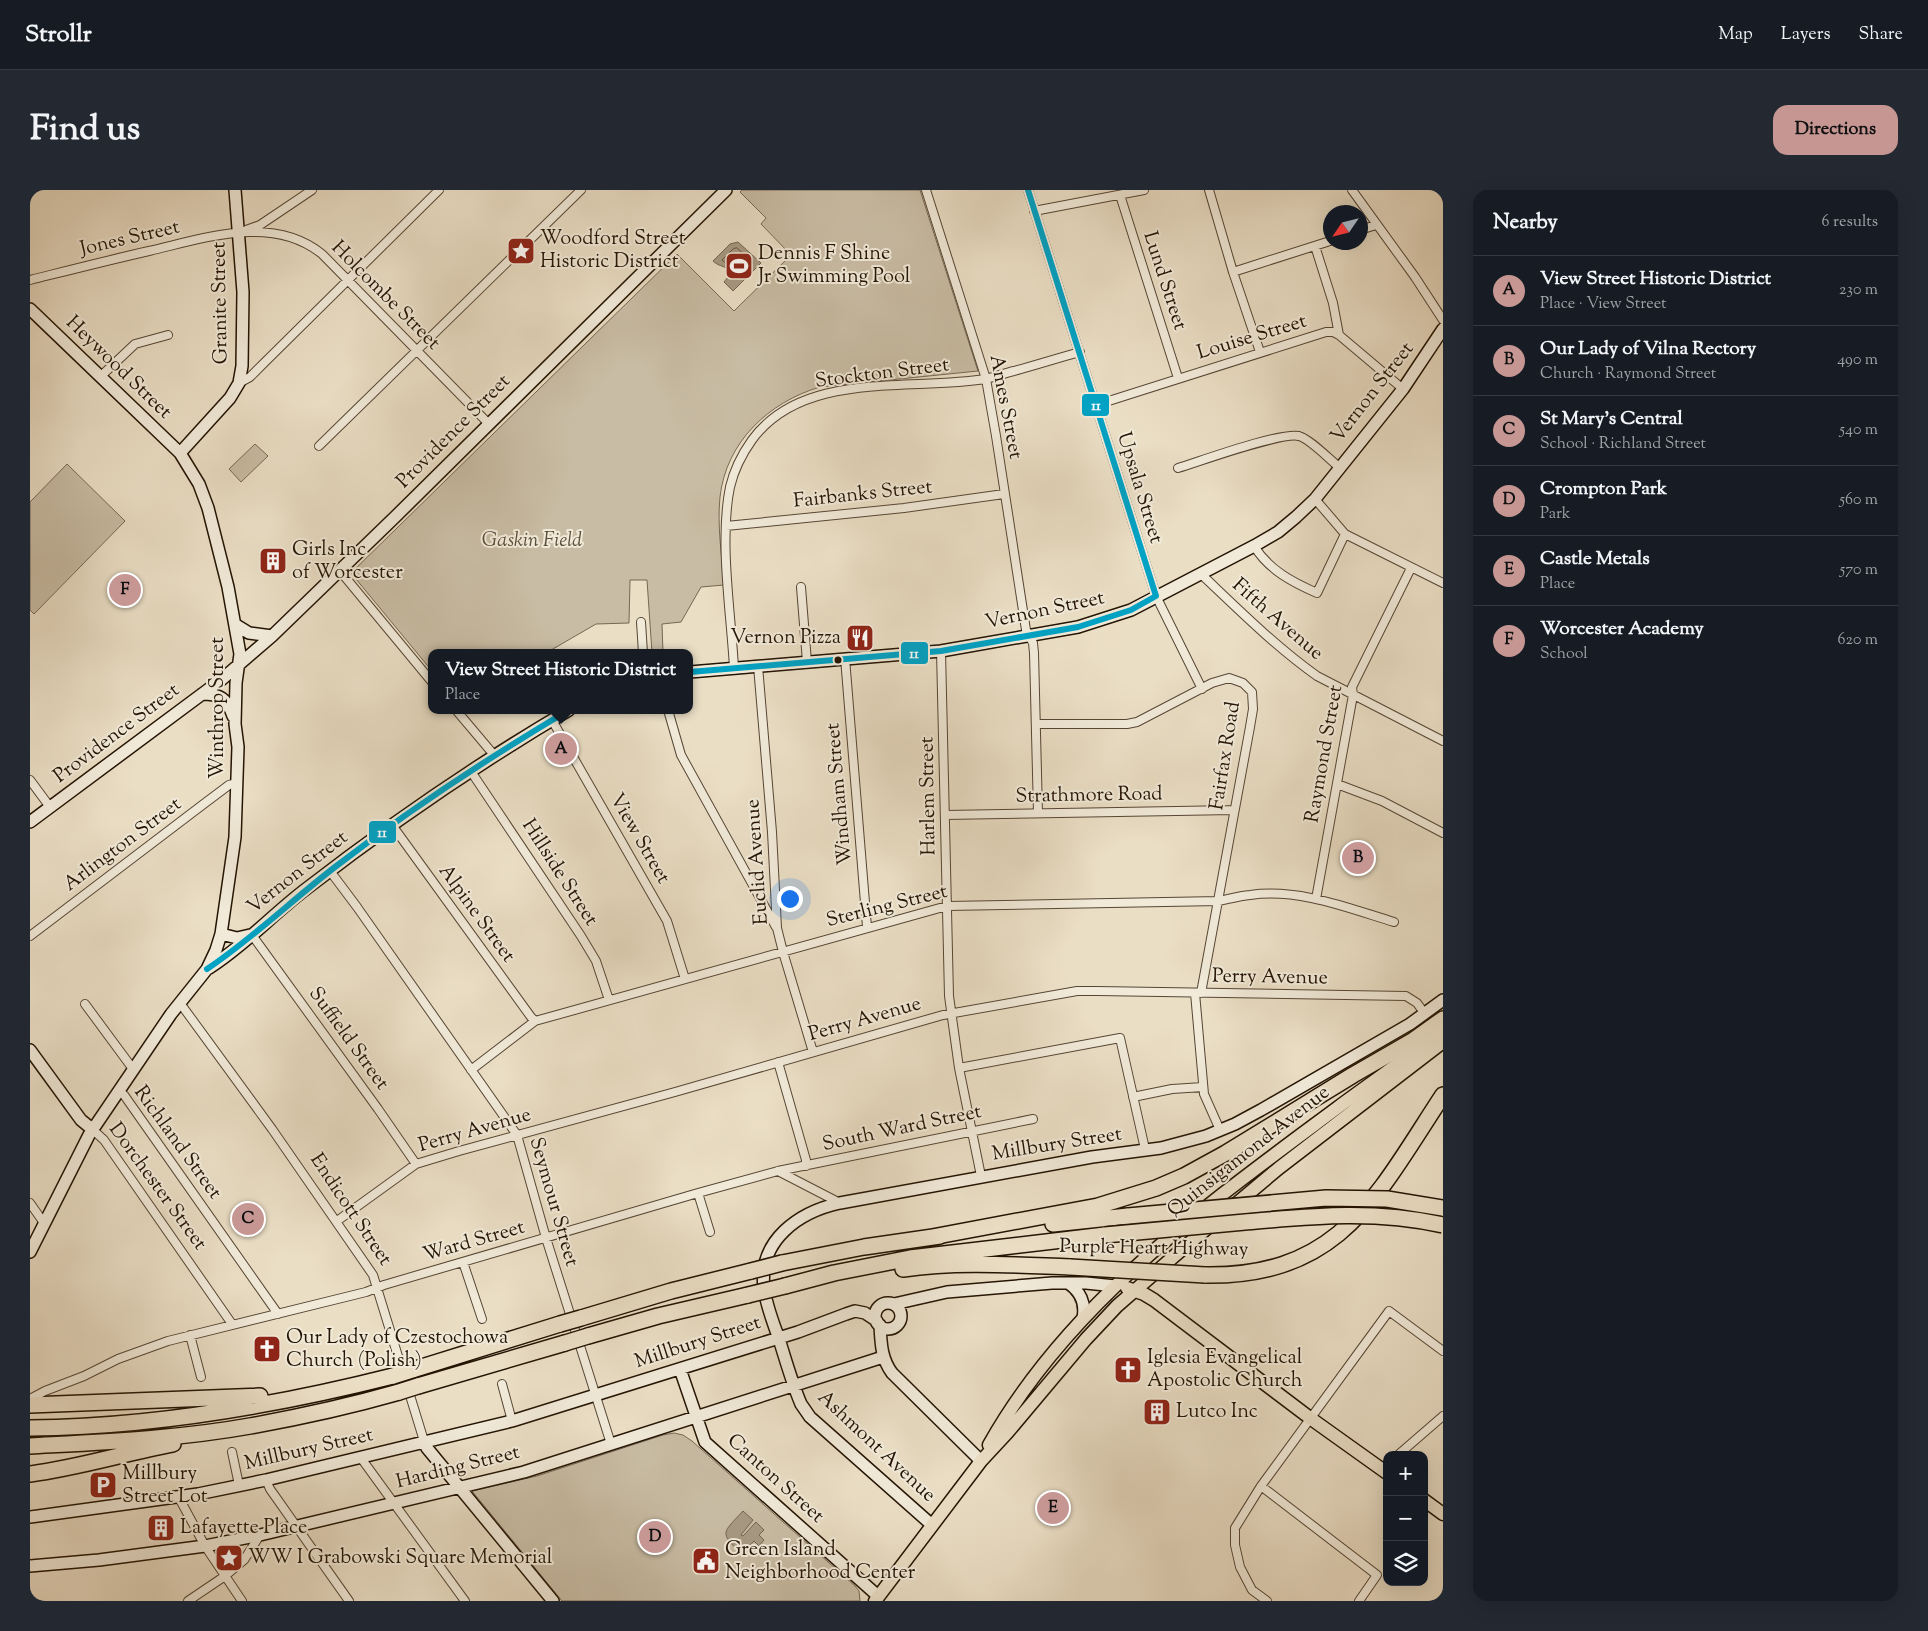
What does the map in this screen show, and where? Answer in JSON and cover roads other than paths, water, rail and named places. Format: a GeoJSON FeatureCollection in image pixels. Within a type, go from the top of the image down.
{"type":"FeatureCollection","features":[{"type":"Feature","properties":{"kind":"highway","name":"Purple Heart Highway"},"geometry":{"type":"LineString","coordinates":[[932,1236],[1098,1206],[1156,1188],[1226,1154],[1353,1075],[1412,1041],[1443,1019]]}},
{"type":"Feature","properties":{"kind":"highway","name":"Purple Heart Highway"},"geometry":{"type":"LineString","coordinates":[[785,1286],[921,1266],[989,1264],[1069,1275],[1230,1275],[1277,1267],[1324,1246],[1347,1228],[1384,1185],[1443,1095]]}},
{"type":"Feature","properties":{"kind":"highway"},"geometry":{"type":"LineString","coordinates":[[30,1428],[164,1420],[294,1399],[393,1376],[671,1291],[782,1263],[856,1248],[932,1236],[1326,1198],[1387,1199],[1443,1208]]}},
{"type":"Feature","properties":{"kind":"highway"},"geometry":{"type":"LineString","coordinates":[[30,1474],[62,1470],[120,1455],[200,1439],[348,1405],[399,1392],[658,1316],[843,1271],[910,1258],[1105,1235],[1342,1215],[1397,1218],[1443,1226]]}},
{"type":"Feature","properties":{"kind":"highway"},"geometry":{"type":"LineString","coordinates":[[30,1405],[259,1396],[393,1376]]}},
{"type":"Feature","properties":{"kind":"highway"},"geometry":{"type":"LineString","coordinates":[[30,1446],[120,1441],[249,1427]]}},
{"type":"Feature","properties":{"kind":"main road","name":"Granite Street"},"geometry":{"type":"LineString","coordinates":[[180,453],[230,398],[239,383],[244,348],[243,292],[235,190]]}},
{"type":"Feature","properties":{"kind":"main road","name":"Providence Street"},"geometry":{"type":"LineString","coordinates":[[30,822],[202,694],[272,636],[726,190]]}},
{"type":"Feature","properties":{"kind":"main road","name":"Heywood Street"},"geometry":{"type":"LineString","coordinates":[[30,309],[180,453]]}},
{"type":"Feature","properties":{"kind":"main road","name":"Vernon Street"},"geometry":{"type":"LineString","coordinates":[[693,672],[941,651],[1078,627],[1131,610],[1278,532],[1315,499],[1403,389],[1443,329]]}},
{"type":"Feature","properties":{"kind":"main road","name":"Winthrop Street"},"geometry":{"type":"LineString","coordinates":[[180,453],[199,484],[208,508],[236,625],[240,654],[235,724],[238,747],[235,837],[222,934],[208,969]]}},
{"type":"Feature","properties":{"kind":"main road"},"geometry":{"type":"LineString","coordinates":[[236,625],[249,633],[272,636]]}},
{"type":"Feature","properties":{"kind":"main road","name":"Providence Street"},"geometry":{"type":"LineString","coordinates":[[202,694],[215,694],[224,698],[231,710],[235,724]]}},
{"type":"Feature","properties":{"kind":"main road","name":"Vernon Street"},"geometry":{"type":"LineString","coordinates":[[208,969],[224,959],[290,902],[392,824],[494,754],[562,714]]}},
{"type":"Feature","properties":{"kind":"main road"},"geometry":{"type":"LineString","coordinates":[[222,934],[237,938],[252,935]]}},
{"type":"Feature","properties":{"kind":"main road"},"geometry":{"type":"LineString","coordinates":[[30,1252],[92,1129],[180,1003],[208,969]]}},
{"type":"Feature","properties":{"kind":"main road","name":"Millbury Street"},"geometry":{"type":"LineString","coordinates":[[30,1517],[178,1496],[266,1480],[361,1458],[512,1421],[778,1337],[764,1288],[764,1270],[770,1251],[782,1233],[799,1218],[814,1210],[840,1203],[981,1176],[1177,1144],[1220,1130],[1270,1105],[1425,1014],[1443,1000]]}},
{"type":"Feature","properties":{"kind":"main road","name":"Quinsigamond Avenue"},"geometry":{"type":"LineString","coordinates":[[981,1461],[1016,1401],[1083,1318],[1115,1286],[1206,1207],[1443,1028]]}},
{"type":"Feature","properties":{"kind":"main road","name":"Quinsigamond Avenue"},"geometry":{"type":"LineString","coordinates":[[876,1598],[981,1461],[1008,1433],[1086,1339],[1135,1290],[1279,1168],[1443,1042]]}},
{"type":"Feature","properties":{"kind":"main road","name":"Dorchester Street"},"geometry":{"type":"LineString","coordinates":[[30,1051],[81,1120],[92,1129]]}},
{"type":"Feature","properties":{"kind":"main road"},"geometry":{"type":"LineString","coordinates":[[1069,1275],[1084,1308],[1083,1318]]}},
{"type":"Feature","properties":{"kind":"main road"},"geometry":{"type":"LineString","coordinates":[[981,1461],[933,1412],[899,1382],[889,1368],[881,1348],[876,1314],[879,1307],[886,1303],[894,1304],[952,1292],[1069,1275],[1135,1290],[1154,1300],[1310,1418],[1383,1468]]}},
{"type":"Feature","properties":{"kind":"main road"},"geometry":{"type":"LineString","coordinates":[[901,1316],[925,1297]]}},
{"type":"Feature","properties":{"kind":"main road"},"geometry":{"type":"LineString","coordinates":[[778,1337],[855,1312],[865,1313],[887,1328],[894,1327],[899,1323],[901,1316],[900,1310],[894,1304]]}},
{"type":"Feature","properties":{"kind":"main road"},"geometry":{"type":"LineString","coordinates":[[883,1357],[894,1327]]}},
{"type":"Feature","properties":{"kind":"main road","name":"Ashmont Avenue"},"geometry":{"type":"LineString","coordinates":[[778,1337],[801,1404],[810,1417],[932,1525]]}},
{"type":"Feature","properties":{"kind":"main road","name":"Harding Street"},"geometry":{"type":"LineString","coordinates":[[30,1566],[99,1560],[205,1546],[260,1535],[524,1472],[883,1357]]}},
{"type":"Feature","properties":{"kind":"main road","name":"Canton Street"},"geometry":{"type":"LineString","coordinates":[[680,1369],[705,1442],[876,1598]]}},
{"type":"Feature","properties":{"kind":"main road","name":"Endicott Street"},"geometry":{"type":"LineString","coordinates":[[424,1442],[553,1601]]}},
{"type":"Feature","properties":{"kind":"main road"},"geometry":{"type":"LineString","coordinates":[[1428,1503],[1443,1514]]}},
{"type":"Feature","properties":{"kind":"street"},"geometry":{"type":"LineString","coordinates":[[238,232],[260,225],[312,190]]}},
{"type":"Feature","properties":{"kind":"street"},"geometry":{"type":"LineString","coordinates":[[239,383],[250,377],[439,190]]}},
{"type":"Feature","properties":{"kind":"street"},"geometry":{"type":"LineString","coordinates":[[319,446],[581,190]]}},
{"type":"Feature","properties":{"kind":"street","name":"Ames Street"},"geometry":{"type":"LineString","coordinates":[[926,190],[986,379],[1026,630],[1033,643],[1038,813]]}},
{"type":"Feature","properties":{"kind":"street","name":"Upsala Street"},"geometry":{"type":"LineString","coordinates":[[1028,190],[1156,596],[1202,688]]}},
{"type":"Feature","properties":{"kind":"street"},"geometry":{"type":"LineString","coordinates":[[1034,211],[1144,190]]}},
{"type":"Feature","properties":{"kind":"street"},"geometry":{"type":"LineString","coordinates":[[1209,190],[1233,272],[1260,352]]}},
{"type":"Feature","properties":{"kind":"street"},"geometry":{"type":"LineString","coordinates":[[1352,190],[1415,277],[1443,320]]}},
{"type":"Feature","properties":{"kind":"street","name":"Lund Street"},"geometry":{"type":"LineString","coordinates":[[1120,195],[1178,378]]}},
{"type":"Feature","properties":{"kind":"street"},"geometry":{"type":"LineString","coordinates":[[1368,228],[1376,225]]}},
{"type":"Feature","properties":{"kind":"street","name":"Jones Street"},"geometry":{"type":"LineString","coordinates":[[30,280],[238,232]]}},
{"type":"Feature","properties":{"kind":"street","name":"Holcombe Street"},"geometry":{"type":"LineString","coordinates":[[238,232],[272,233],[300,240],[316,249],[488,423]]}},
{"type":"Feature","properties":{"kind":"street"},"geometry":{"type":"LineString","coordinates":[[1233,272],[1323,243]]}},
{"type":"Feature","properties":{"kind":"street"},"geometry":{"type":"LineString","coordinates":[[1314,246],[1333,303],[1339,335]]}},
{"type":"Feature","properties":{"kind":"street","name":"Louise Street"},"geometry":{"type":"LineString","coordinates":[[1096,405],[1326,332],[1333,332],[1339,335],[1403,389]]}},
{"type":"Feature","properties":{"kind":"street"},"geometry":{"type":"LineString","coordinates":[[100,377],[135,344],[168,335]]}},
{"type":"Feature","properties":{"kind":"street","name":"Stockton Street"},"geometry":{"type":"LineString","coordinates":[[734,668],[726,526],[731,484],[743,453],[762,428],[786,408],[829,392],[986,379],[1080,352]]}},
{"type":"Feature","properties":{"kind":"street"},"geometry":{"type":"LineString","coordinates":[[1178,468],[1263,442],[1292,436],[1305,439],[1339,467]]}},
{"type":"Feature","properties":{"kind":"street","name":"Fairbanks Street"},"geometry":{"type":"LineString","coordinates":[[726,526],[904,508],[1004,494]]}},
{"type":"Feature","properties":{"kind":"street"},"geometry":{"type":"LineString","coordinates":[[1315,499],[1345,534],[1443,584]]}},
{"type":"Feature","properties":{"kind":"street"},"geometry":{"type":"LineString","coordinates":[[1254,546],[1277,572],[1317,594],[1345,534]]}},
{"type":"Feature","properties":{"kind":"street","name":"Raymond Street"},"geometry":{"type":"LineString","coordinates":[[1316,899],[1353,695],[1352,687],[1411,568]]}},
{"type":"Feature","properties":{"kind":"street"},"geometry":{"type":"LineString","coordinates":[[340,571],[428,677]]}},
{"type":"Feature","properties":{"kind":"street","name":"Fifth Avenue"},"geometry":{"type":"LineString","coordinates":[[1201,574],[1298,662],[1317,676],[1443,741]]}},
{"type":"Feature","properties":{"kind":"street"},"geometry":{"type":"LineString","coordinates":[[801,587],[808,662]]}},
{"type":"Feature","properties":{"kind":"street"},"geometry":{"type":"LineString","coordinates":[[641,622],[643,649]]}},
{"type":"Feature","properties":{"kind":"street","name":"Harlem Street"},"geometry":{"type":"LineString","coordinates":[[941,651],[950,1014],[981,1176]]}},
{"type":"Feature","properties":{"kind":"street","name":"Windham Street"},"geometry":{"type":"LineString","coordinates":[[846,658],[867,927]]}},
{"type":"Feature","properties":{"kind":"street","name":"Euclid Avenue"},"geometry":{"type":"LineString","coordinates":[[758,666],[775,866],[777,928],[813,1052]]}},
{"type":"Feature","properties":{"kind":"street","name":"Fairfax Road"},"geometry":{"type":"LineString","coordinates":[[1036,724],[1128,724],[1152,715],[1224,678],[1233,678],[1246,685],[1252,696],[1250,727],[1219,901],[1198,993],[1204,1094],[1220,1130]]}},
{"type":"Feature","properties":{"kind":"street"},"geometry":{"type":"LineString","coordinates":[[459,714],[494,754]]}},
{"type":"Feature","properties":{"kind":"street"},"geometry":{"type":"LineString","coordinates":[[669,714],[681,755],[777,928]]}},
{"type":"Feature","properties":{"kind":"street","name":"View Street"},"geometry":{"type":"LineString","coordinates":[[552,720],[667,921],[685,979]]}},
{"type":"Feature","properties":{"kind":"street","name":"Hillside Street"},"geometry":{"type":"LineString","coordinates":[[470,770],[581,936],[596,961],[609,1000]]}},
{"type":"Feature","properties":{"kind":"street"},"geometry":{"type":"LineString","coordinates":[[30,780],[50,807]]}},
{"type":"Feature","properties":{"kind":"street","name":"Arlington Street"},"geometry":{"type":"LineString","coordinates":[[30,936],[229,786],[237,783]]}},
{"type":"Feature","properties":{"kind":"street"},"geometry":{"type":"LineString","coordinates":[[1337,784],[1382,801],[1443,833]]}},
{"type":"Feature","properties":{"kind":"street","name":"Strathmore Road"},"geometry":{"type":"LineString","coordinates":[[945,815],[1234,810]]}},
{"type":"Feature","properties":{"kind":"street","name":"Alpine Street"},"geometry":{"type":"LineString","coordinates":[[392,824],[466,929],[535,1021]]}},
{"type":"Feature","properties":{"kind":"street","name":"Seymour Street"},"geometry":{"type":"LineString","coordinates":[[330,871],[517,1135],[546,1238],[611,1444]]}},
{"type":"Feature","properties":{"kind":"street","name":"Sterling Street"},"geometry":{"type":"LineString","coordinates":[[471,1070],[535,1021],[947,906],[1219,901],[1251,894],[1289,895],[1316,899],[1394,922]]}},
{"type":"Feature","properties":{"kind":"street","name":"Suffield Street"},"geometry":{"type":"LineString","coordinates":[[252,935],[416,1164]]}},
{"type":"Feature","properties":{"kind":"street","name":"Perry Avenue"},"geometry":{"type":"LineString","coordinates":[[337,1221],[416,1164],[950,1014],[1077,991],[1406,996],[1417,1003],[1425,1014]]}},
{"type":"Feature","properties":{"kind":"street","name":"Endicott Street"},"geometry":{"type":"LineString","coordinates":[[180,1003],[369,1268],[378,1287],[424,1442]]}},
{"type":"Feature","properties":{"kind":"street"},"geometry":{"type":"LineString","coordinates":[[85,1004],[133,1069]]}},
{"type":"Feature","properties":{"kind":"street"},"geometry":{"type":"LineString","coordinates":[[959,1068],[1120,1038],[1145,1149]]}},
{"type":"Feature","properties":{"kind":"street"},"geometry":{"type":"LineString","coordinates":[[778,1062],[806,1160],[806,1166]]}},
{"type":"Feature","properties":{"kind":"street"},"geometry":{"type":"LineString","coordinates":[[1133,1097],[1172,1089],[1203,1087]]}},
{"type":"Feature","properties":{"kind":"street","name":"Richland Street"},"geometry":{"type":"LineString","coordinates":[[118,1090],[124,1094],[278,1314]]}},
{"type":"Feature","properties":{"kind":"street","name":"South Ward Street"},"geometry":{"type":"LineString","coordinates":[[778,1171],[1034,1119]]}},
{"type":"Feature","properties":{"kind":"street","name":"Dorchester Street"},"geometry":{"type":"LineString","coordinates":[[92,1129],[104,1140],[232,1324]]}},
{"type":"Feature","properties":{"kind":"street"},"geometry":{"type":"LineString","coordinates":[[778,1171],[840,1203]]}},
{"type":"Feature","properties":{"kind":"street","name":"Ward Street"},"geometry":{"type":"LineString","coordinates":[[30,1399],[45,1391],[78,1379],[118,1359],[190,1335],[366,1292],[778,1171]]}},
{"type":"Feature","properties":{"kind":"street"},"geometry":{"type":"LineString","coordinates":[[698,1193],[710,1232]]}},
{"type":"Feature","properties":{"kind":"street"},"geometry":{"type":"LineString","coordinates":[[30,1203],[44,1223]]}},
{"type":"Feature","properties":{"kind":"street"},"geometry":{"type":"LineString","coordinates":[[463,1262],[482,1319]]}},
{"type":"Feature","properties":{"kind":"street"},"geometry":{"type":"LineString","coordinates":[[1267,1601],[1252,1590],[1240,1567],[1235,1545],[1235,1528],[1261,1486],[1389,1311],[1443,1351]]}},
{"type":"Feature","properties":{"kind":"street"},"geometry":{"type":"LineString","coordinates":[[190,1335],[202,1377]]}},
{"type":"Feature","properties":{"kind":"street"},"geometry":{"type":"LineString","coordinates":[[502,1384],[512,1421]]}},
{"type":"Feature","properties":{"kind":"street"},"geometry":{"type":"LineString","coordinates":[[1403,1451],[1443,1416]]}},
{"type":"Feature","properties":{"kind":"street"},"geometry":{"type":"LineString","coordinates":[[232,1452],[239,1485]]}},
{"type":"Feature","properties":{"kind":"street"},"geometry":{"type":"LineString","coordinates":[[361,1458],[464,1601]]}},
{"type":"Feature","properties":{"kind":"street"},"geometry":{"type":"LineString","coordinates":[[266,1480],[349,1601]]}},
{"type":"Feature","properties":{"kind":"street"},"geometry":{"type":"LineString","coordinates":[[1261,1486],[1377,1575],[1359,1601]]}},
{"type":"Feature","properties":{"kind":"street"},"geometry":{"type":"LineString","coordinates":[[178,1496],[205,1546],[242,1601]]}},
{"type":"Feature","properties":{"kind":"street"},"geometry":{"type":"LineString","coordinates":[[188,1601],[225,1576],[244,1560],[260,1535]]}},
{"type":"Feature","properties":{"kind":"water","name":"Dennis F Shine Jr Swimming Pool"},"geometry":{"type":"Polygon","coordinates":[[[738,242],[761,263],[733,291],[724,282],[732,272],[713,261],[730,244],[738,242]]]}},
{"type":"Feature","properties":{"kind":"water"},"geometry":{"type":"Polygon","coordinates":[[[743,1511],[753,1520],[741,1535],[743,1536],[756,1522],[764,1530],[759,1535],[764,1540],[759,1546],[754,1541],[742,1554],[726,1537],[726,1532],[743,1511]]]}},
{"type":"Feature","properties":{"kind":"place","name":"Woodford Street Historic District"},"geometry":{"type":"Point","coordinates":[521,251]}},
{"type":"Feature","properties":{"kind":"place","name":"Dennis F Shine Jr Swimming Pool"},"geometry":{"type":"Point","coordinates":[739,266]}},
{"type":"Feature","properties":{"kind":"place","name":"Girls Inc of Worcester"},"geometry":{"type":"Point","coordinates":[273,561]}},
{"type":"Feature","properties":{"kind":"place","name":"Worcester Academy"},"geometry":{"type":"Point","coordinates":[125,590]}},
{"type":"Feature","properties":{"kind":"place","name":"Vernon Pizza"},"geometry":{"type":"Point","coordinates":[860,638]}},
{"type":"Feature","properties":{"kind":"place","name":"View Street Historic District"},"geometry":{"type":"Point","coordinates":[561,749]}},
{"type":"Feature","properties":{"kind":"place","name":"Our Lady of Vilna Rectory"},"geometry":{"type":"Point","coordinates":[1358,858]}},
{"type":"Feature","properties":{"kind":"place","name":"St Mary's Central"},"geometry":{"type":"Point","coordinates":[248,1219]}},
{"type":"Feature","properties":{"kind":"place","name":"Our Lady of Czestochowa Church (Polish)"},"geometry":{"type":"Point","coordinates":[267,1349]}},
{"type":"Feature","properties":{"kind":"place","name":"Iglesia Evangelical Apostolic Church"},"geometry":{"type":"Point","coordinates":[1128,1370]}},
{"type":"Feature","properties":{"kind":"place","name":"Lutco Inc"},"geometry":{"type":"Point","coordinates":[1157,1412]}},
{"type":"Feature","properties":{"kind":"place","name":"Millbury Street Lot"},"geometry":{"type":"Point","coordinates":[103,1485]}},
{"type":"Feature","properties":{"kind":"place","name":"Castle Metals"},"geometry":{"type":"Point","coordinates":[1053,1508]}},
{"type":"Feature","properties":{"kind":"place","name":"Lafayette Place"},"geometry":{"type":"Point","coordinates":[161,1528]}},
{"type":"Feature","properties":{"kind":"place","name":"Crompton Park"},"geometry":{"type":"Point","coordinates":[655,1537]}},
{"type":"Feature","properties":{"kind":"place","name":"WW I Grabowski Square Memorial"},"geometry":{"type":"Point","coordinates":[229,1558]}},
{"type":"Feature","properties":{"kind":"place","name":"Green Island Neighborhood Center"},"geometry":{"type":"Point","coordinates":[706,1561]}},
{"type":"Feature","properties":{"kind":"park label","name":"Gaskin Field"},"geometry":{"type":"Point","coordinates":[532,541]}}]}
